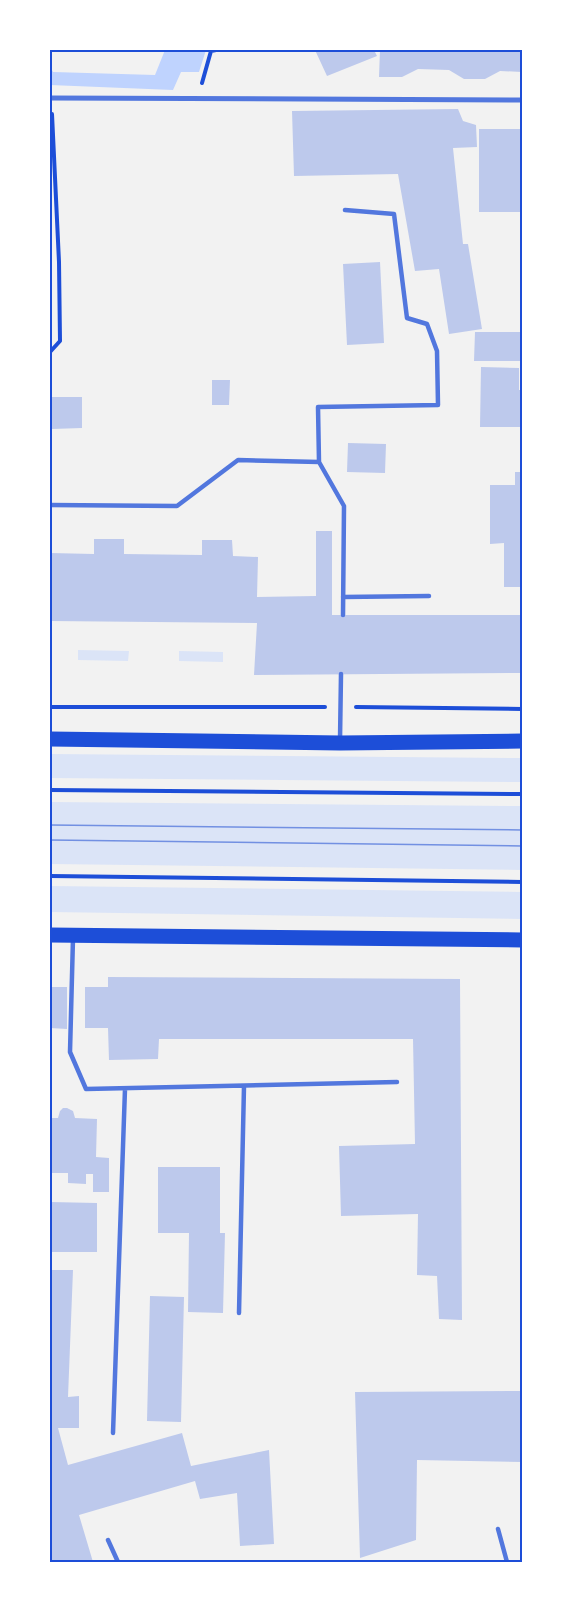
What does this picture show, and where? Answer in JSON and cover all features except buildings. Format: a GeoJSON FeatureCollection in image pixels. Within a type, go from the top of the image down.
{"type":"FeatureCollection","features":[{"type":"Feature","properties":{"kind":"main road"},"geometry":{"type":"LineString","coordinates":[[50,740],[340,743],[522,741]]}},
{"type":"Feature","properties":{"kind":"main road"},"geometry":{"type":"LineString","coordinates":[[50,935],[522,940]]}},
{"type":"Feature","properties":{"kind":"street"},"geometry":{"type":"LineString","coordinates":[[50,98],[522,100]]}},
{"type":"Feature","properties":{"kind":"lane"},"geometry":{"type":"LineString","coordinates":[[343,615],[344,506],[319,462],[318,407],[438,405],[437,351],[427,324],[407,318],[394,214],[345,210]]}},
{"type":"Feature","properties":{"kind":"lane"},"geometry":{"type":"LineString","coordinates":[[50,505],[177,506],[238,460],[319,462]]}},
{"type":"Feature","properties":{"kind":"lane"},"geometry":{"type":"LineString","coordinates":[[343,597],[429,596]]}},
{"type":"Feature","properties":{"kind":"lane"},"geometry":{"type":"LineString","coordinates":[[340,743],[341,674]]}},
{"type":"Feature","properties":{"kind":"lane"},"geometry":{"type":"LineString","coordinates":[[73,935],[70,1052],[86,1089],[397,1082]]}},
{"type":"Feature","properties":{"kind":"lane"},"geometry":{"type":"LineString","coordinates":[[239,1313],[244,1086]]}},
{"type":"Feature","properties":{"kind":"lane"},"geometry":{"type":"LineString","coordinates":[[113,1433],[125,1089]]}},
{"type":"Feature","properties":{"kind":"lane"},"geometry":{"type":"LineString","coordinates":[[498,1529],[507,1563]]}},
{"type":"Feature","properties":{"kind":"lane"},"geometry":{"type":"LineString","coordinates":[[108,1540],[118,1563]]}},
{"type":"Feature","properties":{"kind":"path"},"geometry":{"type":"LineString","coordinates":[[198,100],[211,51],[216,50]]}},
{"type":"Feature","properties":{"kind":"path"},"geometry":{"type":"LineString","coordinates":[[50,98],[59,262],[60,341],[50,352]]}},
{"type":"Feature","properties":{"kind":"path"},"geometry":{"type":"LineString","coordinates":[[50,706],[522,709]]}},
{"type":"Feature","properties":{"kind":"path"},"geometry":{"type":"LineString","coordinates":[[50,790],[522,794]]}},
{"type":"Feature","properties":{"kind":"path"},"geometry":{"type":"LineString","coordinates":[[50,876],[522,882]]}},
{"type":"Feature","properties":{"kind":"shaded area"},"geometry":{"type":"Polygon","coordinates":[[[78,650],[129,651],[128,661],[78,660],[78,650]]]}},
{"type":"Feature","properties":{"kind":"shaded area"},"geometry":{"type":"Polygon","coordinates":[[[179,651],[223,652],[223,662],[179,661],[179,651]]]}},
{"type":"Feature","properties":{"kind":"shaded area"},"geometry":{"type":"Polygon","coordinates":[[[50,754],[522,758],[522,782],[50,778],[50,754]]]}},
{"type":"Feature","properties":{"kind":"shaded area"},"geometry":{"type":"Polygon","coordinates":[[[50,802],[522,806],[522,870],[50,864],[50,802]]]}},
{"type":"Feature","properties":{"kind":"shaded area"},"geometry":{"type":"Polygon","coordinates":[[[50,886],[522,892],[522,919],[50,912],[50,886]]]}},
{"type":"Feature","properties":{"kind":"water"},"geometry":{"type":"Polygon","coordinates":[[[165,50],[206,50],[199,72],[181,72],[173,90],[50,85],[50,66],[53,72],[155,75],[165,50]]]}},
{"type":"Feature","properties":{"kind":"tram line"},"geometry":{"type":"LineString","coordinates":[[50,825],[522,830]]}},
{"type":"Feature","properties":{"kind":"tram line"},"geometry":{"type":"LineString","coordinates":[[50,840],[522,846]]}}]}
